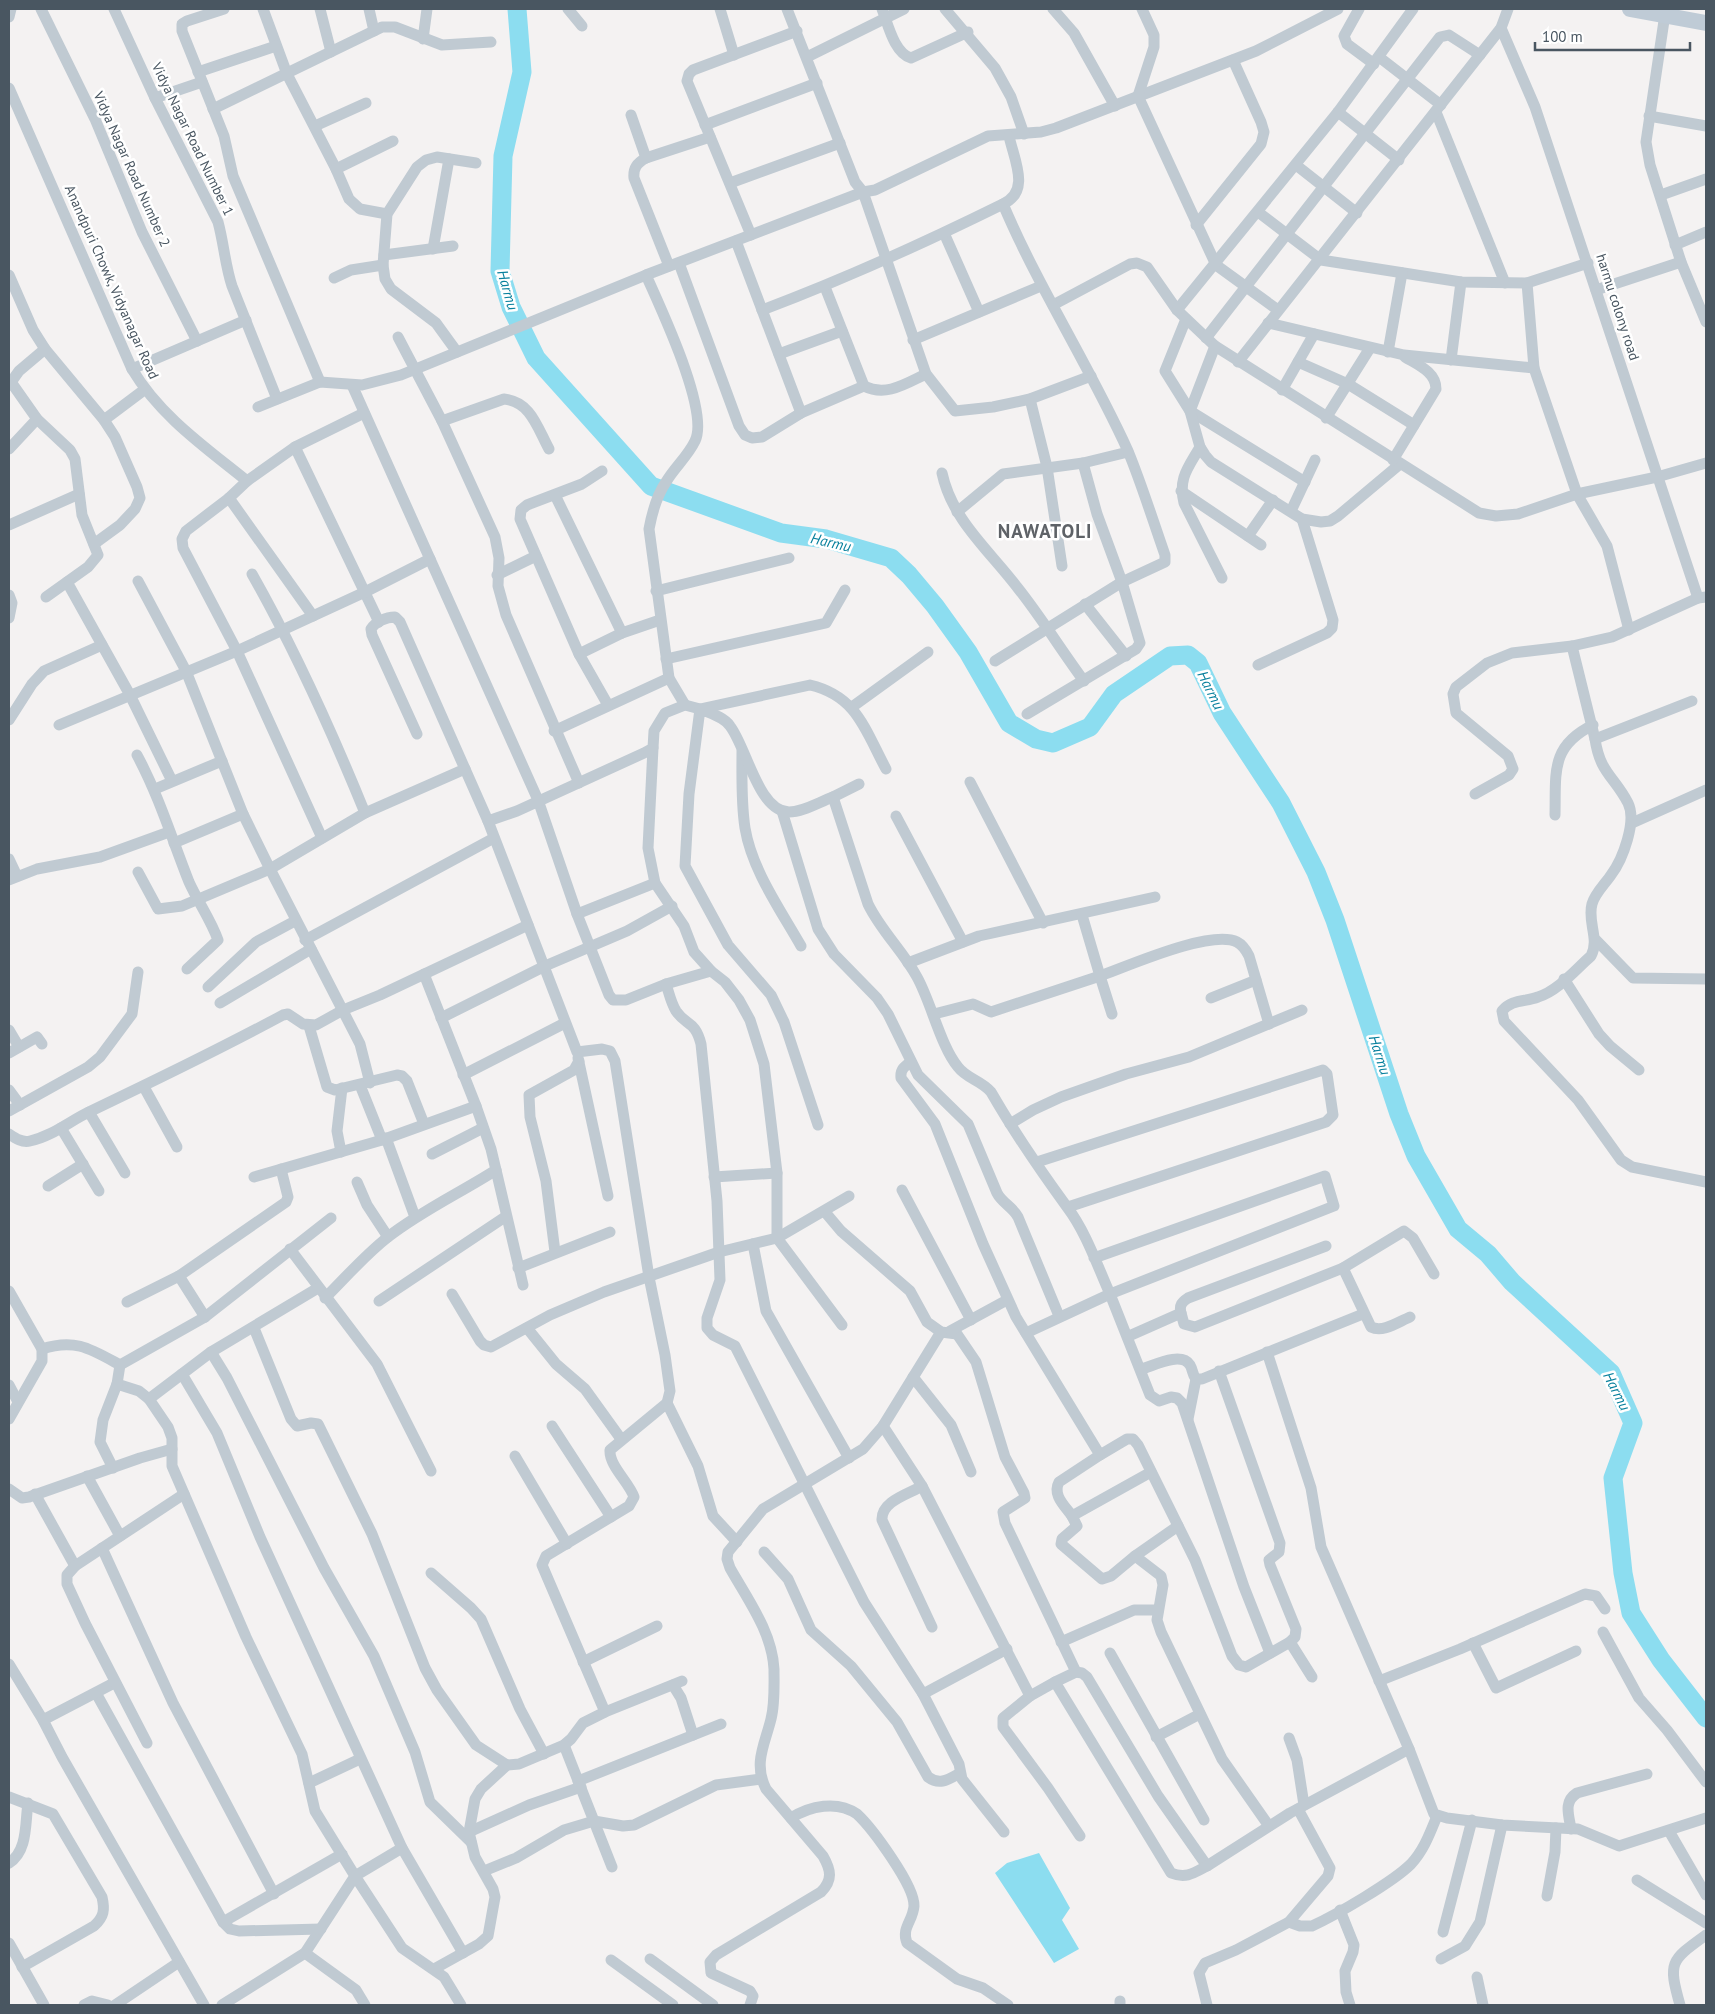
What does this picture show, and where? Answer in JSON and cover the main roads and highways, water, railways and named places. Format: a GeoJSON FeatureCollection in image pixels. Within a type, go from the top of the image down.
{"type":"FeatureCollection","features":[{"type":"Feature","properties":{"kind":"main road"},"geometry":{"type":"LineString","coordinates":[[1630,9],[1706,23]]}},
{"type":"Feature","properties":{"kind":"water"},"geometry":{"type":"Polygon","coordinates":[[[1039,1853],[1070,1908],[1062,1920],[1079,1949],[1054,1963],[995,1873],[1007,1863],[1039,1853]]]}},
{"type":"Feature","properties":{"kind":"waterway","name":"Harmu"},"geometry":{"type":"LineString","coordinates":[[517,9],[522,72],[503,156],[500,271],[511,307],[536,358],[651,486],[781,533],[826,539],[891,558],[909,575],[935,606],[968,652],[1009,723],[1036,739],[1053,743],[1090,727],[1114,694],[1170,656],[1188,655],[1198,663],[1222,713],[1281,803],[1316,872],[1335,920],[1399,1114],[1416,1156],[1458,1229],[1488,1254],[1512,1282],[1611,1373],[1633,1423],[1613,1478],[1623,1573],[1631,1613],[1661,1660],[1706,1718]]}},
{"type":"Feature","properties":{"kind":"district","name":"NAWATOLI"},"geometry":{"type":"Point","coordinates":[1045,531]}}]}
